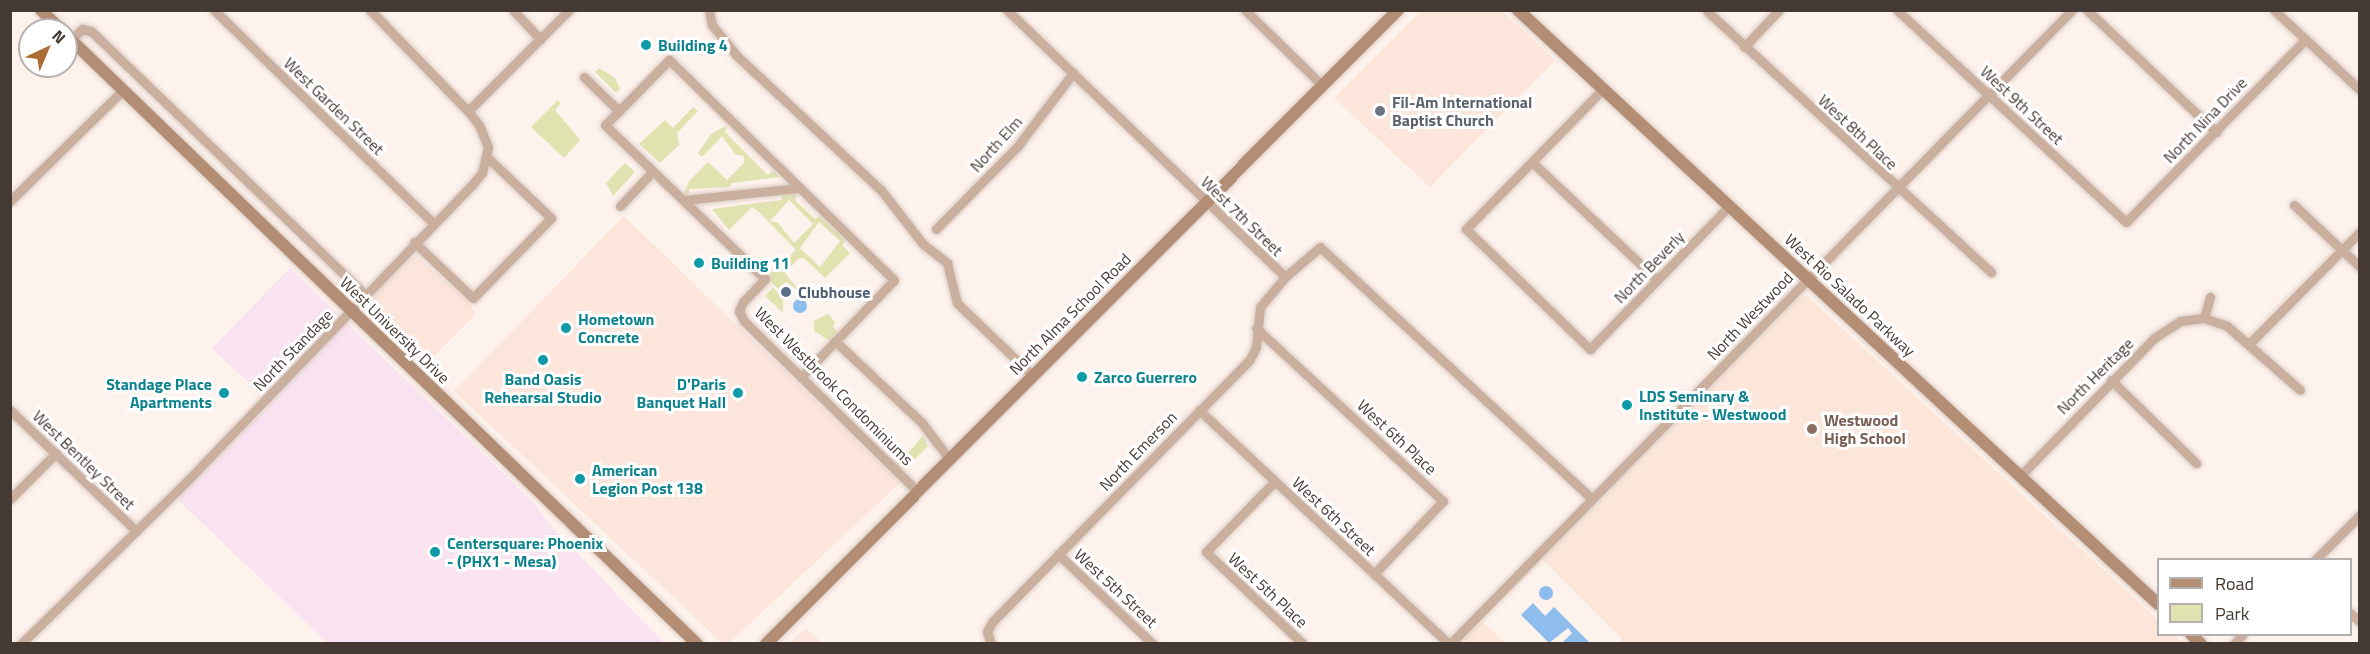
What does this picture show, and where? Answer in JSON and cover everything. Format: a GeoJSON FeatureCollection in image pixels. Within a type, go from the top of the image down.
{"type":"FeatureCollection","features":[{"type":"Feature","properties":{"kind":"main road","name":"North Alma School Road"},"geometry":{"type":"LineString","coordinates":[[766,644],[916,490],[1398,10]]}},
{"type":"Feature","properties":{"kind":"main road","name":"West Rio Salado Parkway"},"geometry":{"type":"LineString","coordinates":[[1518,10],[2157,603]]}},
{"type":"Feature","properties":{"kind":"main road","name":"West University Drive"},"geometry":{"type":"LineString","coordinates":[[78,47],[697,644]]}},
{"type":"Feature","properties":{"kind":"street","name":"West Garden Street"},"geometry":{"type":"LineString","coordinates":[[214,10],[433,223]]}},
{"type":"Feature","properties":{"kind":"street"},"geometry":{"type":"LineString","coordinates":[[370,10],[468,111],[486,138],[488,158],[551,218],[472,298],[414,242]]}},
{"type":"Feature","properties":{"kind":"street"},"geometry":{"type":"LineString","coordinates":[[513,10],[540,39]]}},
{"type":"Feature","properties":{"kind":"street"},"geometry":{"type":"LineString","coordinates":[[468,111],[569,10]]}},
{"type":"Feature","properties":{"kind":"street"},"geometry":{"type":"LineString","coordinates":[[709,10],[712,25],[736,55],[836,152],[881,190],[923,244],[947,263],[952,293],[957,303],[1032,375]]}},
{"type":"Feature","properties":{"kind":"street","name":"West 7th Street"},"geometry":{"type":"LineString","coordinates":[[1007,10],[1285,277],[1320,247],[1592,499]]}},
{"type":"Feature","properties":{"kind":"street"},"geometry":{"type":"LineString","coordinates":[[1245,10],[1323,86]]}},
{"type":"Feature","properties":{"kind":"street"},"geometry":{"type":"LineString","coordinates":[[1744,47],[1779,10]]}},
{"type":"Feature","properties":{"kind":"street","name":"West 9th Street"},"geometry":{"type":"LineString","coordinates":[[1897,10],[2126,222]]}},
{"type":"Feature","properties":{"kind":"street","name":"North Westwood"},"geometry":{"type":"LineString","coordinates":[[1449,644],[1897,188],[1991,97],[2072,10]]}},
{"type":"Feature","properties":{"kind":"street"},"geometry":{"type":"LineString","coordinates":[[2086,10],[2216,132]]}},
{"type":"Feature","properties":{"kind":"street"},"geometry":{"type":"LineString","coordinates":[[2274,10],[2360,90]]}},
{"type":"Feature","properties":{"kind":"street","name":"West 8th Place"},"geometry":{"type":"LineString","coordinates":[[1707,11],[1991,272]]}},
{"type":"Feature","properties":{"kind":"street","name":"West University Drive"},"geometry":{"type":"LineString","coordinates":[[78,32],[82,29],[91,31],[364,294]]}},
{"type":"Feature","properties":{"kind":"street","name":"North Nina Drive"},"geometry":{"type":"LineString","coordinates":[[2126,222],[2305,40]]}},
{"type":"Feature","properties":{"kind":"street"},"geometry":{"type":"LineString","coordinates":[[584,77],[619,111],[669,60],[894,280],[801,377]]}},
{"type":"Feature","properties":{"kind":"street","name":"North Elm"},"geometry":{"type":"LineString","coordinates":[[936,229],[1024,139],[1046,104],[1073,73]]}},
{"type":"Feature","properties":{"kind":"street"},"geometry":{"type":"LineString","coordinates":[[1603,89],[1532,162],[1657,280]]}},
{"type":"Feature","properties":{"kind":"street"},"geometry":{"type":"LineString","coordinates":[[10,201],[123,90]]}},
{"type":"Feature","properties":{"kind":"street","name":"West Westbrook Condominiums"},"geometry":{"type":"LineString","coordinates":[[619,111],[605,125],[765,279],[740,311],[744,321],[916,490]]}},
{"type":"Feature","properties":{"kind":"street","name":"North Standage"},"geometry":{"type":"LineString","coordinates":[[21,644],[136,531],[482,173],[488,158]]}},
{"type":"Feature","properties":{"kind":"street","name":"North Beverly"},"geometry":{"type":"LineString","coordinates":[[1532,162],[1466,229],[1590,349],[1729,206]]}},
{"type":"Feature","properties":{"kind":"street"},"geometry":{"type":"LineString","coordinates":[[620,206],[653,171]]}},
{"type":"Feature","properties":{"kind":"street"},"geometry":{"type":"LineString","coordinates":[[684,200],[799,188]]}},
{"type":"Feature","properties":{"kind":"street"},"geometry":{"type":"LineString","coordinates":[[2294,205],[2360,267]]}},
{"type":"Feature","properties":{"kind":"street"},"geometry":{"type":"LineString","coordinates":[[2248,344],[2360,232]]}},
{"type":"Feature","properties":{"kind":"street","name":"North Emerson"},"geometry":{"type":"LineString","coordinates":[[991,644],[987,632],[992,622],[1250,359],[1256,347],[1256,328],[1260,307],[1285,277]]}},
{"type":"Feature","properties":{"kind":"street"},"geometry":{"type":"LineString","coordinates":[[2210,297],[2204,318],[2227,326],[2300,390]]}},
{"type":"Feature","properties":{"kind":"street","name":"North Heritage"},"geometry":{"type":"LineString","coordinates":[[2020,476],[2111,380],[2167,327],[2204,318]]}},
{"type":"Feature","properties":{"kind":"street","name":"West 6th Place"},"geometry":{"type":"LineString","coordinates":[[1256,328],[1443,501],[1374,574]]}},
{"type":"Feature","properties":{"kind":"street","name":"West Westbrook Condominiums"},"geometry":{"type":"LineString","coordinates":[[835,341],[922,423],[948,458]]}},
{"type":"Feature","properties":{"kind":"street"},"geometry":{"type":"LineString","coordinates":[[2111,380],[2196,463]]}},
{"type":"Feature","properties":{"kind":"street","name":"West Bentley Street"},"geometry":{"type":"LineString","coordinates":[[10,410],[136,531]]}},
{"type":"Feature","properties":{"kind":"street","name":"West 6th Street"},"geometry":{"type":"LineString","coordinates":[[1199,410],[1449,644]]}},
{"type":"Feature","properties":{"kind":"street"},"geometry":{"type":"LineString","coordinates":[[10,499],[56,453]]}},
{"type":"Feature","properties":{"kind":"street","name":"West 5th Place"},"geometry":{"type":"LineString","coordinates":[[1275,481],[1206,552],[1303,644]]}},
{"type":"Feature","properties":{"kind":"street"},"geometry":{"type":"LineString","coordinates":[[2317,558],[2360,515]]}},
{"type":"Feature","properties":{"kind":"street","name":"West 5th Street"},"geometry":{"type":"LineString","coordinates":[[1058,554],[1153,644]]}},
{"type":"Feature","properties":{"kind":"shaded area"},"geometry":{"type":"Polygon","coordinates":[[[1421,11],[1502,11],[1555,60],[1430,187],[1334,98],[1421,11]]]}},
{"type":"Feature","properties":{"kind":"shaded area"},"geometry":{"type":"Polygon","coordinates":[[[624,216],[900,483],[729,643],[720,641],[454,391],[624,216]]]}},
{"type":"Feature","properties":{"kind":"shaded area"},"geometry":{"type":"Polygon","coordinates":[[[416,256],[469,302],[476,314],[425,365],[365,305],[408,259],[416,256]]]}},
{"type":"Feature","properties":{"kind":"shaded area"},"geometry":{"type":"Polygon","coordinates":[[[290,268],[533,502],[553,528],[664,643],[328,643],[177,499],[271,404],[212,348],[290,268]]]}},
{"type":"Feature","properties":{"kind":"shaded area","name":"Westwood High School"},"geometry":{"type":"Polygon","coordinates":[[[1806,295],[2157,619],[2157,636],[2175,636],[2184,643],[1618,643],[1622,639],[1542,559],[1797,300],[1806,295]]]}},
{"type":"Feature","properties":{"kind":"shaded area"},"geometry":{"type":"Polygon","coordinates":[[[1482,621],[1505,643],[1459,643],[1482,621]]]}},
{"type":"Feature","properties":{"kind":"shaded area"},"geometry":{"type":"Polygon","coordinates":[[[806,628],[822,643],[790,643],[806,628]]]}},
{"type":"Feature","properties":{"kind":"green space"},"geometry":{"type":"Polygon","coordinates":[[[599,68],[615,78],[620,89],[616,93],[595,72],[599,68]]]}},
{"type":"Feature","properties":{"kind":"green space"},"geometry":{"type":"Polygon","coordinates":[[[558,100],[561,103],[555,110],[580,140],[564,158],[531,127],[558,100]]]}},
{"type":"Feature","properties":{"kind":"green space"},"geometry":{"type":"Polygon","coordinates":[[[693,107],[698,111],[677,133],[679,145],[660,163],[639,144],[665,120],[673,128],[693,107]]]}},
{"type":"Feature","properties":{"kind":"green space"},"geometry":{"type":"Polygon","coordinates":[[[727,125],[725,132],[768,175],[773,171],[780,177],[732,183],[729,187],[689,189],[689,194],[684,194],[689,181],[708,162],[727,180],[744,163],[744,156],[736,155],[722,136],[702,157],[698,153],[711,134],[727,125]]]}},
{"type":"Feature","properties":{"kind":"green space"},"geometry":{"type":"Polygon","coordinates":[[[625,163],[635,172],[613,196],[606,183],[625,163]]]}},
{"type":"Feature","properties":{"kind":"green space"},"geometry":{"type":"Polygon","coordinates":[[[798,193],[795,200],[815,219],[820,216],[846,241],[842,245],[850,253],[825,278],[805,259],[799,258],[785,273],[800,292],[786,282],[778,289],[766,277],[796,250],[759,212],[752,207],[729,230],[712,209],[782,200],[782,194],[798,193]],[[789,200],[770,221],[778,223],[794,243],[813,224],[789,200]],[[819,222],[800,248],[820,267],[840,241],[819,222]]]}},
{"type":"Feature","properties":{"kind":"green space"},"geometry":{"type":"Polygon","coordinates":[[[773,287],[783,299],[783,313],[765,296],[773,287]]]}},
{"type":"Feature","properties":{"kind":"green space"},"geometry":{"type":"Polygon","coordinates":[[[828,314],[835,322],[833,327],[838,332],[830,341],[814,331],[814,321],[828,314]]]}},
{"type":"Feature","properties":{"kind":"green space"},"geometry":{"type":"Polygon","coordinates":[[[923,436],[928,446],[904,470],[899,468],[893,460],[899,454],[905,456],[923,436]]]}},
{"type":"Feature","properties":{"kind":"water"},"geometry":{"type":"Polygon","coordinates":[[[800,299],[805,301],[807,306],[805,311],[800,313],[795,311],[793,306],[795,301],[800,299]]]}},
{"type":"Feature","properties":{"kind":"water"},"geometry":{"type":"Polygon","coordinates":[[[1546,586],[1551,588],[1553,593],[1551,598],[1546,600],[1541,598],[1539,593],[1541,588],[1546,586]]]}},
{"type":"Feature","properties":{"kind":"water"},"geometry":{"type":"Polygon","coordinates":[[[1533,603],[1545,616],[1554,607],[1590,643],[1562,643],[1572,633],[1568,628],[1549,643],[1521,615],[1533,603]]]}},
{"type":"Feature","properties":{"kind":"place","name":"Building 4"},"geometry":{"type":"Point","coordinates":[646,45]}},
{"type":"Feature","properties":{"kind":"place","name":"Fil-Am International Baptist Church"},"geometry":{"type":"Point","coordinates":[1380,111]}},
{"type":"Feature","properties":{"kind":"place","name":"Building 11"},"geometry":{"type":"Point","coordinates":[699,263]}},
{"type":"Feature","properties":{"kind":"place","name":"Clubhouse"},"geometry":{"type":"Point","coordinates":[786,292]}},
{"type":"Feature","properties":{"kind":"place","name":"Hometown Concrete"},"geometry":{"type":"Point","coordinates":[566,328]}},
{"type":"Feature","properties":{"kind":"place","name":"Band Oasis Rehearsal Studio"},"geometry":{"type":"Point","coordinates":[543,360]}},
{"type":"Feature","properties":{"kind":"place","name":"Zarco Guerrero"},"geometry":{"type":"Point","coordinates":[1082,377]}},
{"type":"Feature","properties":{"kind":"place","name":"Standage Place Apartments"},"geometry":{"type":"Point","coordinates":[224,393]}},
{"type":"Feature","properties":{"kind":"place","name":"D'Paris Banquet Hall"},"geometry":{"type":"Point","coordinates":[738,393]}},
{"type":"Feature","properties":{"kind":"place","name":"LDS Seminary & Institute - Westwood"},"geometry":{"type":"Point","coordinates":[1627,405]}},
{"type":"Feature","properties":{"kind":"place","name":"Westwood High School"},"geometry":{"type":"Point","coordinates":[1812,429]}},
{"type":"Feature","properties":{"kind":"place","name":"American Legion Post 138"},"geometry":{"type":"Point","coordinates":[580,479]}},
{"type":"Feature","properties":{"kind":"place","name":"Centersquare: Phoenix - (PHX1 - Mesa)"},"geometry":{"type":"Point","coordinates":[435,552]}}]}
